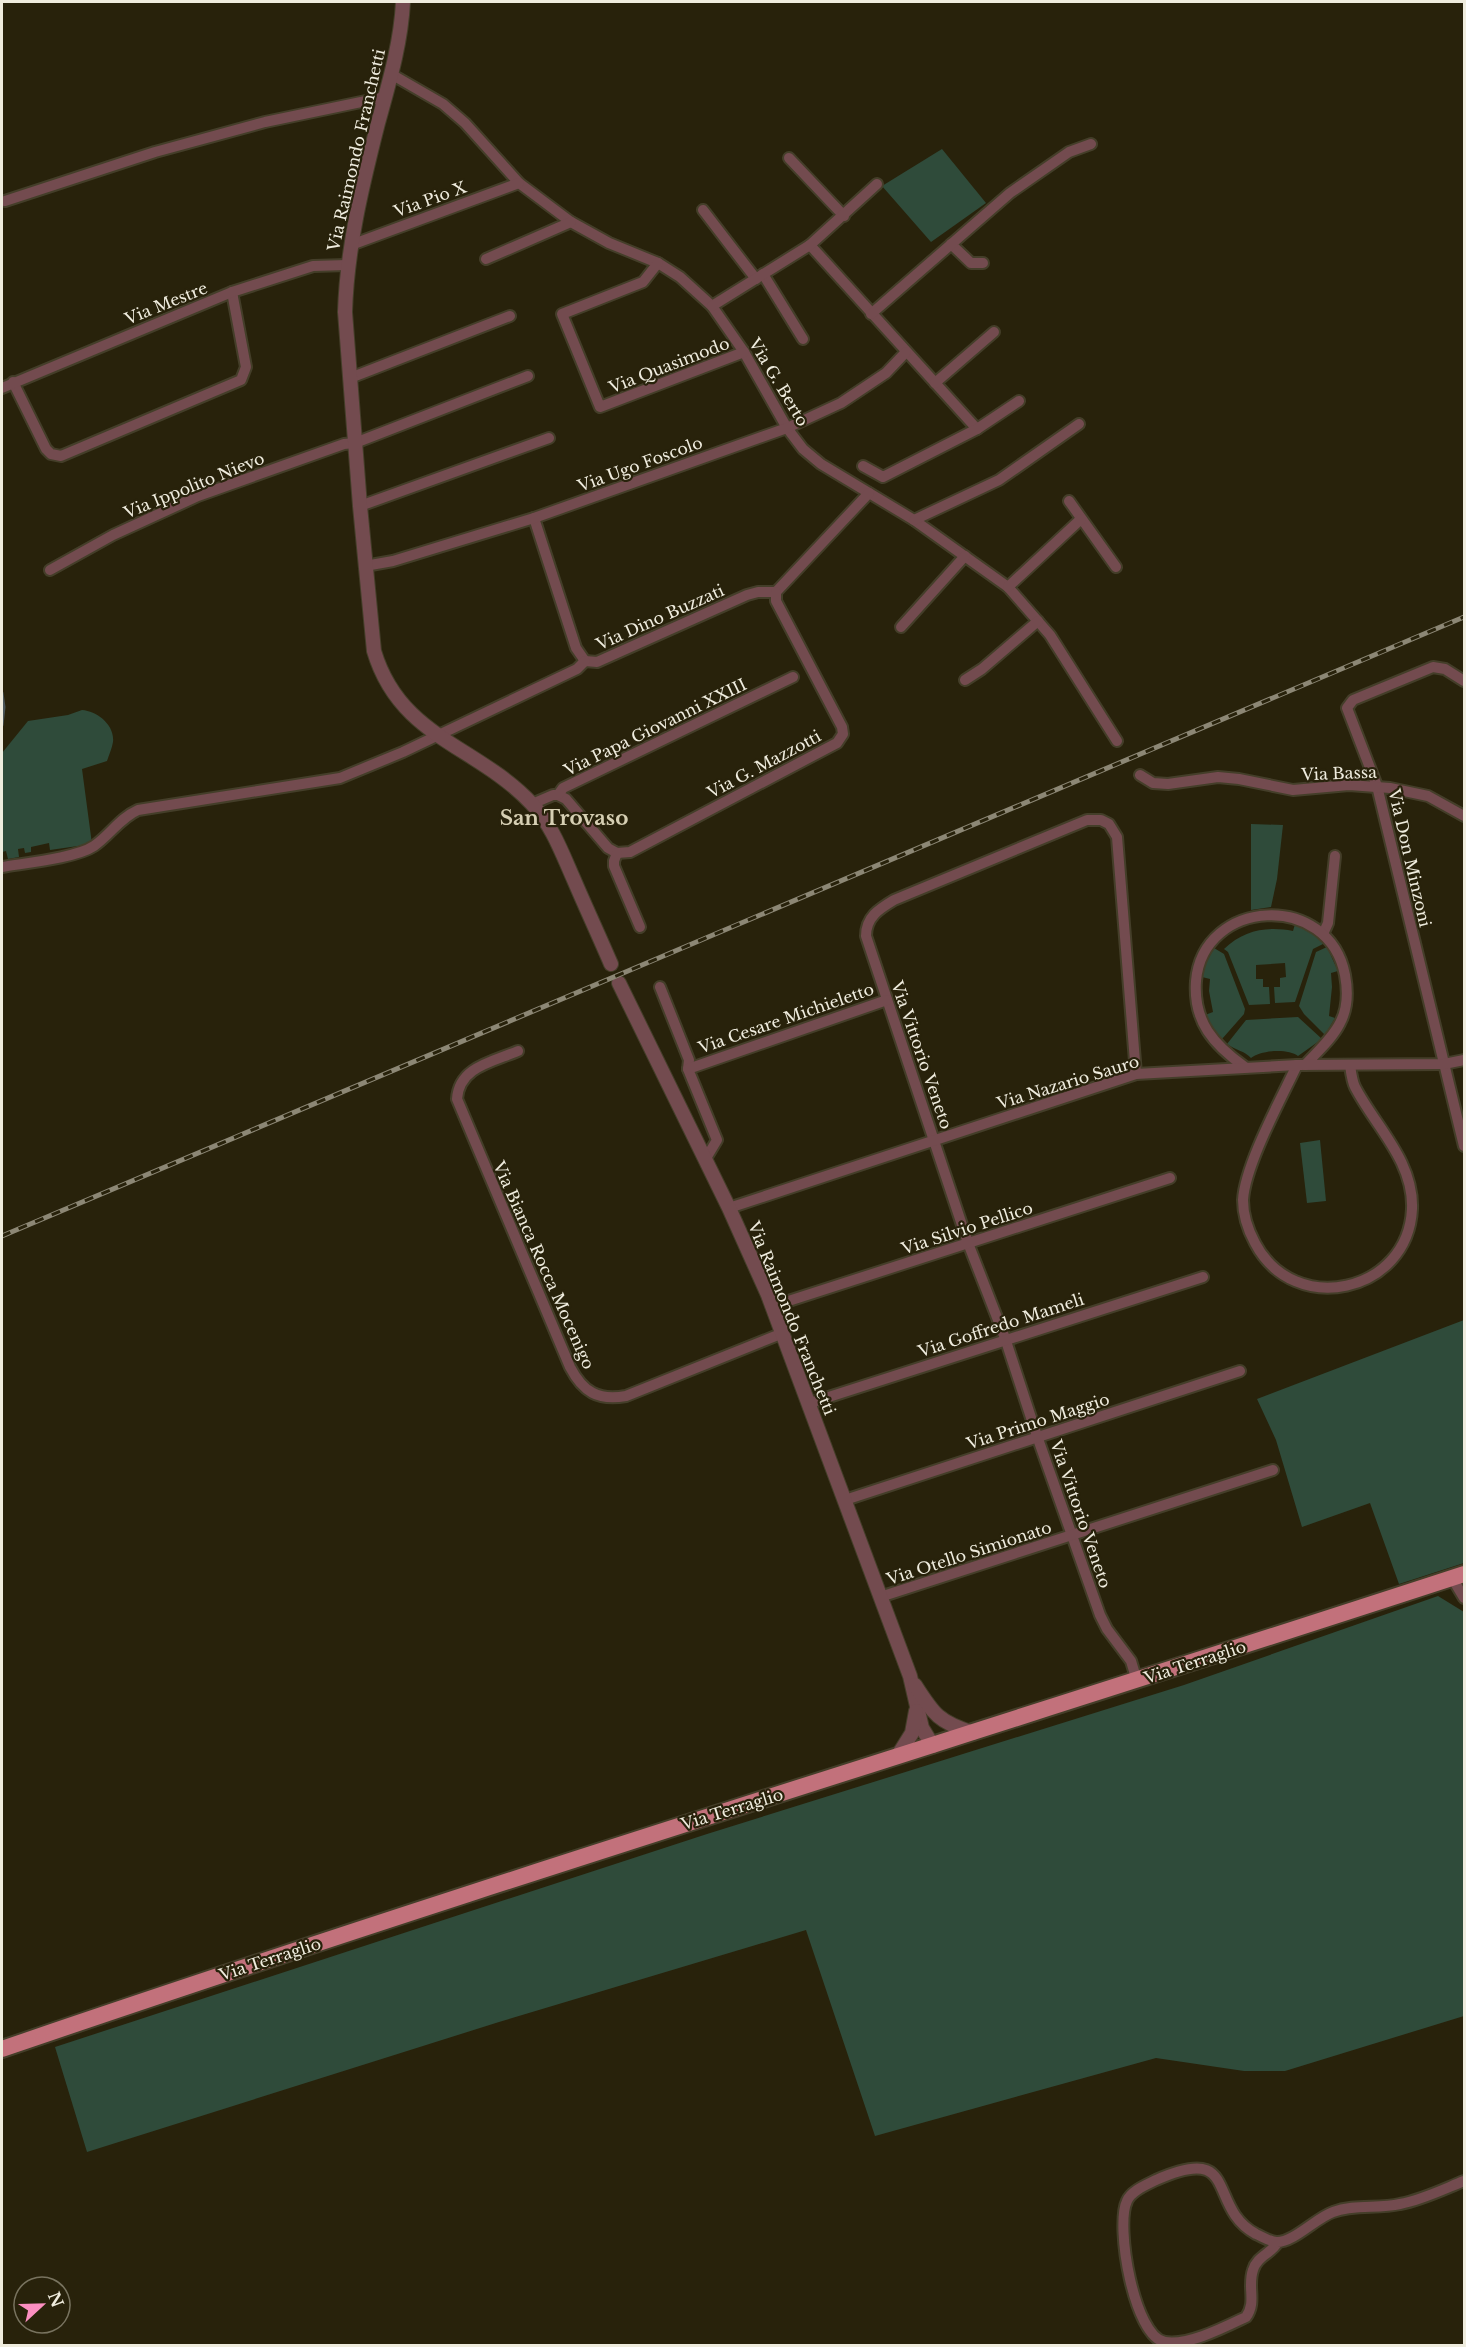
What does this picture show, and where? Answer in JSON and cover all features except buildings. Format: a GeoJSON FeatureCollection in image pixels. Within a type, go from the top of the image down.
{"type":"FeatureCollection","features":[{"type":"Feature","properties":{"kind":"main road","name":"Via Terraglio"},"geometry":{"type":"LineString","coordinates":[[2,2049],[679,1825],[1137,1681],[1458,1576]]}},
{"type":"Feature","properties":{"kind":"street","name":"Via Raimondo Franchetti"},"geometry":{"type":"LineString","coordinates":[[403,2],[391,74],[360,192],[347,265],[345,312],[371,635],[378,664],[401,704],[436,735],[462,750],[532,804],[546,822],[611,964]]}},
{"type":"Feature","properties":{"kind":"street","name":"Via G. Berto"},"geometry":{"type":"LineString","coordinates":[[391,74],[443,104],[465,123],[519,183],[572,222],[609,243],[658,263],[680,277],[712,306],[744,352],[787,428],[803,449],[821,464],[914,520],[1008,587],[1050,635],[1117,741]]}},
{"type":"Feature","properties":{"kind":"street"},"geometry":{"type":"LineString","coordinates":[[5,201],[155,152],[266,122],[385,97]]}},
{"type":"Feature","properties":{"kind":"street"},"geometry":{"type":"LineString","coordinates":[[871,314],[1010,193],[1069,152],[1090,144]]}},
{"type":"Feature","properties":{"kind":"street"},"geometry":{"type":"LineString","coordinates":[[789,158],[844,216]]}},
{"type":"Feature","properties":{"kind":"street","name":"Via Pio X"},"geometry":{"type":"LineString","coordinates":[[351,244],[519,183]]}},
{"type":"Feature","properties":{"kind":"street"},"geometry":{"type":"LineString","coordinates":[[712,306],[810,245],[878,184]]}},
{"type":"Feature","properties":{"kind":"street"},"geometry":{"type":"LineString","coordinates":[[703,210],[760,277],[804,339]]}},
{"type":"Feature","properties":{"kind":"street"},"geometry":{"type":"LineString","coordinates":[[486,260],[572,222]]}},
{"type":"Feature","properties":{"kind":"street"},"geometry":{"type":"LineString","coordinates":[[951,244],[971,263],[983,263]]}},
{"type":"Feature","properties":{"kind":"street"},"geometry":{"type":"LineString","coordinates":[[810,245],[977,429]]}},
{"type":"Feature","properties":{"kind":"street","name":"Via Quasimodo"},"geometry":{"type":"LineString","coordinates":[[658,263],[643,282],[562,314],[600,407],[744,352]]}},
{"type":"Feature","properties":{"kind":"street","name":"Via Mestre"},"geometry":{"type":"LineString","coordinates":[[2,388],[232,292],[313,266],[347,265]]}},
{"type":"Feature","properties":{"kind":"street"},"geometry":{"type":"LineString","coordinates":[[13,382],[46,448],[51,454],[61,456],[241,380],[246,367],[232,292]]}},
{"type":"Feature","properties":{"kind":"street"},"geometry":{"type":"LineString","coordinates":[[350,378],[510,316]]}},
{"type":"Feature","properties":{"kind":"street"},"geometry":{"type":"LineString","coordinates":[[935,383],[994,332]]}},
{"type":"Feature","properties":{"kind":"street","name":"Via Ugo Foscolo"},"geometry":{"type":"LineString","coordinates":[[365,566],[393,561],[534,518],[787,428],[841,403],[886,373],[906,352]]}},
{"type":"Feature","properties":{"kind":"street"},"geometry":{"type":"LineString","coordinates":[[355,443],[528,376]]}},
{"type":"Feature","properties":{"kind":"street"},"geometry":{"type":"LineString","coordinates":[[863,466],[883,477],[977,429],[1019,400]]}},
{"type":"Feature","properties":{"kind":"street"},"geometry":{"type":"LineString","coordinates":[[914,520],[999,480],[1079,424]]}},
{"type":"Feature","properties":{"kind":"street"},"geometry":{"type":"LineString","coordinates":[[360,507],[549,438]]}},
{"type":"Feature","properties":{"kind":"street","name":"Via Ippolito Nievo"},"geometry":{"type":"LineString","coordinates":[[50,570],[122,530],[198,496],[334,447],[355,443]]}},
{"type":"Feature","properties":{"kind":"street"},"geometry":{"type":"LineString","coordinates":[[776,592],[869,493]]}},
{"type":"Feature","properties":{"kind":"street"},"geometry":{"type":"LineString","coordinates":[[1069,501],[1116,567]]}},
{"type":"Feature","properties":{"kind":"street"},"geometry":{"type":"LineString","coordinates":[[534,518],[576,648],[585,661]]}},
{"type":"Feature","properties":{"kind":"street"},"geometry":{"type":"LineString","coordinates":[[1008,587],[1081,519]]}},
{"type":"Feature","properties":{"kind":"street"},"geometry":{"type":"LineString","coordinates":[[901,627],[965,556]]}},
{"type":"Feature","properties":{"kind":"street","name":"Via Dino Buzzati"},"geometry":{"type":"LineString","coordinates":[[2,867],[86,850],[138,810],[340,778],[403,752],[577,669],[585,661],[597,662],[747,595],[758,592],[776,592]]}},
{"type":"Feature","properties":{"kind":"street","name":"Via G. Mazzotti"},"geometry":{"type":"LineString","coordinates":[[617,852],[630,852],[837,743],[843,734],[842,727],[776,601],[776,592]]}},
{"type":"Feature","properties":{"kind":"street"},"geometry":{"type":"LineString","coordinates":[[965,680],[982,669],[1038,621]]}},
{"type":"Feature","properties":{"kind":"street","name":"Via Don Minzoni"},"geometry":{"type":"LineString","coordinates":[[1464,681],[1445,669],[1433,667],[1349,703],[1348,712],[1377,786],[1464,1146]]}},
{"type":"Feature","properties":{"kind":"street","name":"Via Papa Giovanni XXIII"},"geometry":{"type":"LineString","coordinates":[[532,804],[558,795],[563,788],[793,677]]}},
{"type":"Feature","properties":{"kind":"street","name":"Via Bassa"},"geometry":{"type":"LineString","coordinates":[[1140,775],[1153,783],[1168,784],[1218,777],[1293,790],[1349,785],[1377,786],[1428,796],[1464,816]]}},
{"type":"Feature","properties":{"kind":"street"},"geometry":{"type":"LineString","coordinates":[[558,795],[566,799],[608,848],[617,852],[615,867],[640,927]]}},
{"type":"Feature","properties":{"kind":"street","name":"Via Vittorio Veneto"},"geometry":{"type":"LineString","coordinates":[[1136,1074],[1117,837],[1113,829],[1101,820],[1087,820],[894,900],[880,908],[869,920],[866,936],[968,1243],[1005,1338],[1100,1615],[1107,1629],[1131,1661],[1137,1681]]}},
{"type":"Feature","properties":{"kind":"street"},"geometry":{"type":"LineString","coordinates":[[1323,934],[1328,923],[1335,856]]}},
{"type":"Feature","properties":{"kind":"street"},"geometry":{"type":"LineString","coordinates":[[1245,1067],[1220,1047],[1205,1029],[1198,1012],[1197,976],[1204,955],[1223,932],[1247,918],[1261,914],[1273,914],[1298,919],[1323,934],[1340,957],[1347,985],[1346,1010],[1339,1025],[1301,1065],[1257,1151],[1246,1184],[1244,1210],[1254,1242],[1274,1269],[1304,1285],[1336,1288],[1354,1285],[1369,1278],[1394,1257],[1404,1239],[1412,1209],[1408,1174],[1354,1085],[1350,1065]]}},
{"type":"Feature","properties":{"kind":"street","name":"Via Raimondo Franchetti"},"geometry":{"type":"LineString","coordinates":[[619,983],[729,1208],[773,1306],[910,1676],[922,1728],[933,1746]]}},
{"type":"Feature","properties":{"kind":"street"},"geometry":{"type":"LineString","coordinates":[[660,987],[689,1060],[688,1069]]}},
{"type":"Feature","properties":{"kind":"street","name":"Via Cesare Michieletto"},"geometry":{"type":"LineString","coordinates":[[705,1160],[717,1140],[688,1069],[887,1000]]}},
{"type":"Feature","properties":{"kind":"street","name":"Via Bianca Rocca Mocenigo"},"geometry":{"type":"LineString","coordinates":[[518,1051],[468,1072],[458,1088],[457,1099],[570,1367],[585,1388],[598,1396],[611,1398],[626,1396],[783,1333]]}},
{"type":"Feature","properties":{"kind":"street","name":"Via Nazario Sauro"},"geometry":{"type":"LineString","coordinates":[[729,1208],[1136,1074],[1301,1065],[1444,1064],[1464,1060]]}},
{"type":"Feature","properties":{"kind":"street","name":"Via Silvio Pellico"},"geometry":{"type":"LineString","coordinates":[[773,1306],[1170,1178]]}},
{"type":"Feature","properties":{"kind":"street","name":"Via Goffredo Mameli"},"geometry":{"type":"LineString","coordinates":[[810,1403],[1005,1338],[1203,1277]]}},
{"type":"Feature","properties":{"kind":"street","name":"Via Primo Maggio"},"geometry":{"type":"LineString","coordinates":[[846,1500],[1240,1371]]}},
{"type":"Feature","properties":{"kind":"street","name":"Via Otello Simionato"},"geometry":{"type":"LineString","coordinates":[[880,1597],[1273,1470]]}},
{"type":"Feature","properties":{"kind":"street"},"geometry":{"type":"LineString","coordinates":[[1458,1576],[1464,1598]]}},
{"type":"Feature","properties":{"kind":"street","name":"Via Raimondo Franchetti"},"geometry":{"type":"LineString","coordinates":[[910,1676],[931,1710],[941,1720],[974,1733]]}},
{"type":"Feature","properties":{"kind":"street","name":"Via Raimondo Franchetti"},"geometry":{"type":"LineString","coordinates":[[897,1757],[912,1733],[916,1706]]}},
{"type":"Feature","properties":{"kind":"street","name":"Via Raimondo Franchetti"},"geometry":{"type":"LineString","coordinates":[[931,1710],[934,1721],[933,1746]]}},
{"type":"Feature","properties":{"kind":"street"},"geometry":{"type":"LineString","coordinates":[[1278,2242],[1275,2248],[1257,2260],[1253,2268],[1250,2287],[1253,2302],[1246,2317],[1180,2343],[1163,2342],[1153,2337],[1141,2318],[1133,2294],[1123,2225],[1124,2210],[1131,2196],[1157,2180],[1196,2167],[1206,2169],[1216,2177],[1241,2224],[1268,2240],[1278,2242],[1326,2214],[1342,2208],[1398,2205],[1464,2181]]}},
{"type":"Feature","properties":{"kind":"green space"},"geometry":{"type":"Polygon","coordinates":[[[942,149],[986,203],[931,242],[882,186],[942,149]]]}},
{"type":"Feature","properties":{"kind":"green space"},"geometry":{"type":"Polygon","coordinates":[[[82,710],[93,713],[104,720],[113,736],[113,744],[107,761],[82,769],[92,844],[50,850],[49,843],[31,847],[31,852],[25,853],[24,848],[18,849],[19,857],[8,859],[6,851],[2,852],[2,753],[28,721],[68,715],[82,710]]]}},
{"type":"Feature","properties":{"kind":"green space"},"geometry":{"type":"Polygon","coordinates":[[[1251,824],[1283,825],[1277,879],[1271,907],[1251,910],[1251,824]]]}},
{"type":"Feature","properties":{"kind":"green space"},"geometry":{"type":"Polygon","coordinates":[[[1295,924],[1313,933],[1325,943],[1313,949],[1295,1002],[1275,1003],[1274,987],[1280,987],[1280,978],[1286,977],[1285,963],[1256,965],[1256,979],[1263,979],[1263,987],[1269,987],[1270,1004],[1249,1005],[1228,952],[1224,949],[1240,937],[1256,931],[1274,929],[1293,931],[1295,924]]]}},
{"type":"Feature","properties":{"kind":"green space"},"geometry":{"type":"Polygon","coordinates":[[[1327,947],[1338,971],[1331,973],[1329,1016],[1335,1018],[1325,1035],[1299,1006],[1316,952],[1327,947]]]}},
{"type":"Feature","properties":{"kind":"green space"},"geometry":{"type":"Polygon","coordinates":[[[1214,948],[1224,954],[1245,1009],[1244,1014],[1222,1039],[1205,1015],[1213,1012],[1209,991],[1210,979],[1202,977],[1204,967],[1214,948]]]}},
{"type":"Feature","properties":{"kind":"green space"},"geometry":{"type":"Polygon","coordinates":[[[1298,1017],[1322,1039],[1298,1056],[1294,1053],[1274,1051],[1261,1053],[1251,1058],[1227,1044],[1246,1020],[1298,1017]]]}},
{"type":"Feature","properties":{"kind":"green space"},"geometry":{"type":"Polygon","coordinates":[[[1320,1140],[1326,1201],[1307,1203],[1300,1143],[1320,1140]]]}},
{"type":"Feature","properties":{"kind":"green space"},"geometry":{"type":"Polygon","coordinates":[[[1464,1320],[1464,1563],[1399,1584],[1370,1503],[1302,1527],[1276,1440],[1257,1399],[1464,1320]]]}},
{"type":"Feature","properties":{"kind":"green space"},"geometry":{"type":"Polygon","coordinates":[[[1438,1596],[1464,1612],[1464,2016],[1285,2071],[1244,2071],[1156,2058],[875,2136],[806,1930],[499,2022],[87,2152],[55,2047],[707,1834],[1184,1685],[1438,1596]]]}},
{"type":"Feature","properties":{"kind":"waterway"},"geometry":{"type":"LineString","coordinates":[[2,693],[4,707],[2,725]]}},
{"type":"Feature","properties":{"kind":"railway"},"geometry":{"type":"LineString","coordinates":[[2,1236],[1464,617]]}},
{"type":"Feature","properties":{"kind":"district","name":"San Trovaso"},"geometry":{"type":"Point","coordinates":[564,818]}}]}
